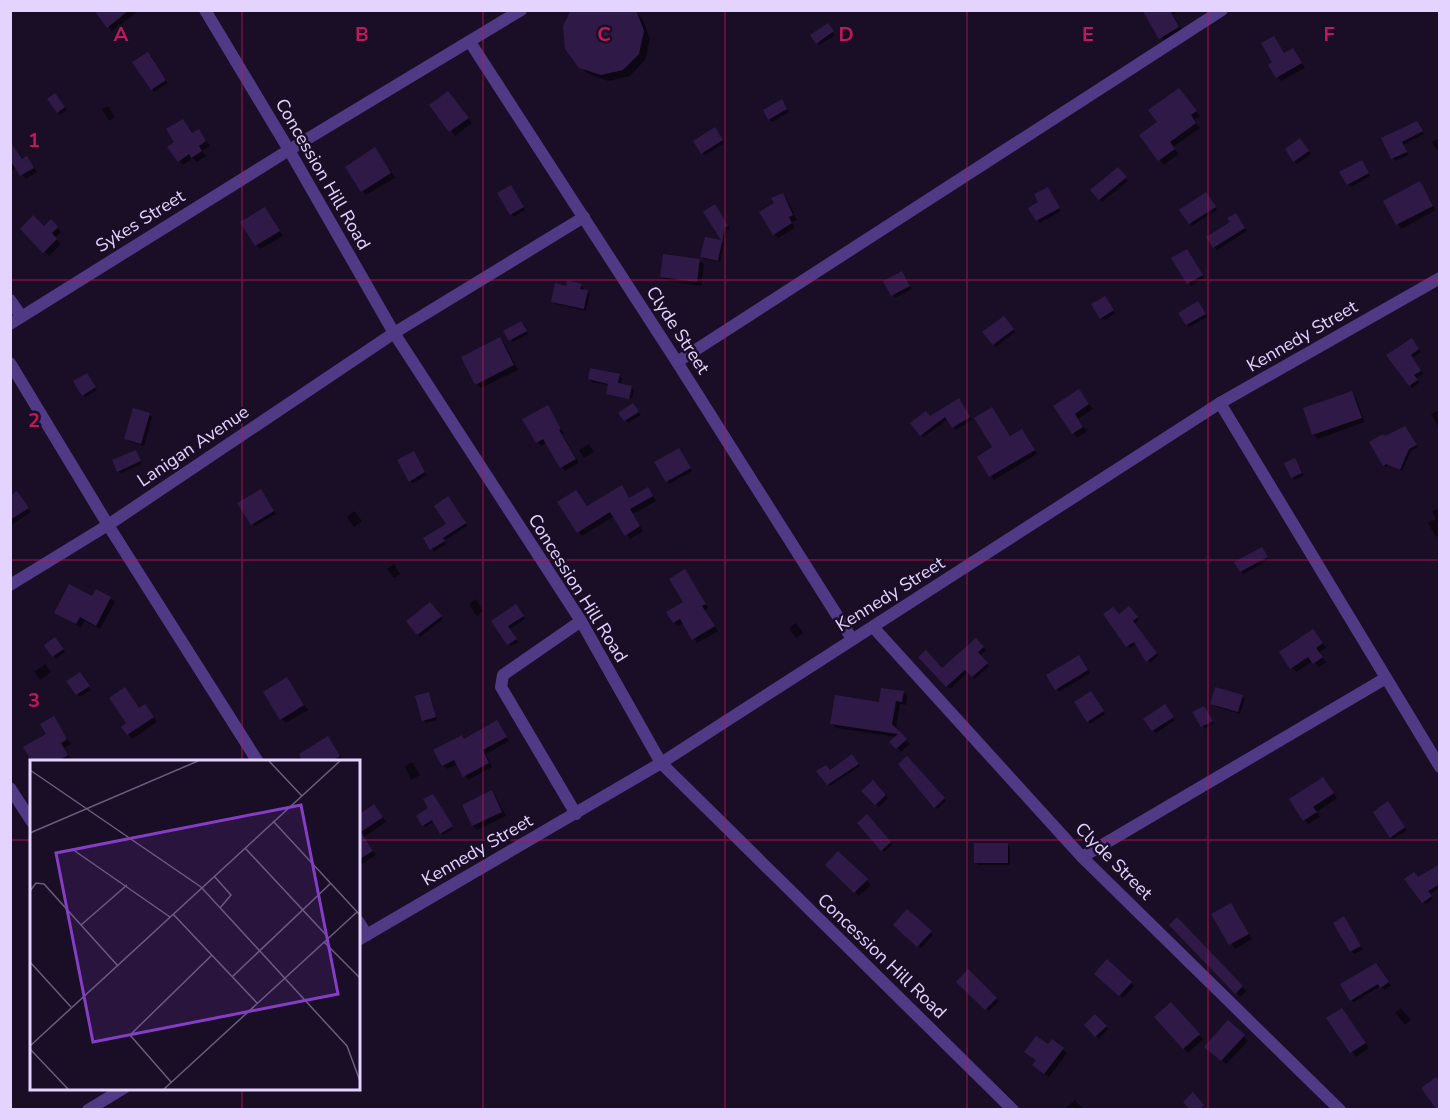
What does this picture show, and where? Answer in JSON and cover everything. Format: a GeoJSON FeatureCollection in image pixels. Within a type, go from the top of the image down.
{"type":"FeatureCollection","features":[{"type":"Feature","properties":{"kind":"street","name":"Concession Hill Road"},"geometry":{"type":"LineString","coordinates":[[205,10],[394,333],[581,621],[661,763],[1013,1110]]}},
{"type":"Feature","properties":{"kind":"street","name":"Sykes Street"},"geometry":{"type":"LineString","coordinates":[[10,324],[289,150],[521,10]]}},
{"type":"Feature","properties":{"kind":"street"},"geometry":{"type":"LineString","coordinates":[[677,362],[1222,10]]}},
{"type":"Feature","properties":{"kind":"street","name":"Clyde Street"},"geometry":{"type":"LineString","coordinates":[[470,42],[677,362],[852,639]]}},
{"type":"Feature","properties":{"kind":"street","name":"Lanigan Avenue"},"geometry":{"type":"LineString","coordinates":[[10,585],[108,525],[394,333],[584,217]]}},
{"type":"Feature","properties":{"kind":"street","name":"Kennedy Street"},"geometry":{"type":"LineString","coordinates":[[363,938],[661,763],[1220,404],[1440,278]]}},
{"type":"Feature","properties":{"kind":"street"},"geometry":{"type":"LineString","coordinates":[[10,300],[21,316]]}},
{"type":"Feature","properties":{"kind":"street"},"geometry":{"type":"LineString","coordinates":[[10,363],[108,525],[257,760]]}},
{"type":"Feature","properties":{"kind":"street"},"geometry":{"type":"LineString","coordinates":[[1220,404],[1440,767]]}},
{"type":"Feature","properties":{"kind":"street"},"geometry":{"type":"LineString","coordinates":[[576,814],[501,687],[503,675],[581,621]]}},
{"type":"Feature","properties":{"kind":"street","name":"Clyde Street"},"geometry":{"type":"LineString","coordinates":[[873,627],[1082,857],[1340,1110]]}},
{"type":"Feature","properties":{"kind":"street"},"geometry":{"type":"LineString","coordinates":[[1082,857],[1386,678]]}},
{"type":"Feature","properties":{"kind":"street"},"geometry":{"type":"LineString","coordinates":[[10,788],[30,819]]}},
{"type":"Feature","properties":{"kind":"street"},"geometry":{"type":"LineString","coordinates":[[88,1110],[122,1090]]}},
{"type":"Feature","properties":{"kind":"building"},"geometry":{"type":"Polygon","coordinates":[[[94,10],[129,10],[107,28],[94,10]]]}},
{"type":"Feature","properties":{"kind":"building"},"geometry":{"type":"Polygon","coordinates":[[[571,10],[636,10],[644,31],[639,54],[623,70],[601,75],[579,68],[565,49],[563,26],[571,10]]]}},
{"type":"Feature","properties":{"kind":"building"},"geometry":{"type":"Polygon","coordinates":[[[1142,10],[1170,10],[1179,27],[1159,39],[1142,10]]]}},
{"type":"Feature","properties":{"kind":"building"},"geometry":{"type":"Polygon","coordinates":[[[828,23],[834,31],[816,44],[810,35],[828,23]]]}},
{"type":"Feature","properties":{"kind":"building"},"geometry":{"type":"Polygon","coordinates":[[[1274,36],[1284,53],[1293,48],[1302,63],[1276,78],[1268,65],[1272,62],[1261,43],[1274,36]]]}},
{"type":"Feature","properties":{"kind":"building"},"geometry":{"type":"Polygon","coordinates":[[[148,52],[166,80],[151,90],[132,62],[148,52]]]}},
{"type":"Feature","properties":{"kind":"building"},"geometry":{"type":"Polygon","coordinates":[[[1179,88],[1197,111],[1191,115],[1196,123],[1170,142],[1175,149],[1158,161],[1139,135],[1157,122],[1148,110],[1179,88]]]}},
{"type":"Feature","properties":{"kind":"building"},"geometry":{"type":"Polygon","coordinates":[[[448,91],[469,118],[449,132],[429,105],[448,91]]]}},
{"type":"Feature","properties":{"kind":"building"},"geometry":{"type":"Polygon","coordinates":[[[55,93],[65,107],[57,113],[47,99],[55,93]]]}},
{"type":"Feature","properties":{"kind":"building"},"geometry":{"type":"Polygon","coordinates":[[[782,99],[787,109],[768,120],[763,110],[782,99]]]}},
{"type":"Feature","properties":{"kind":"building"},"geometry":{"type":"Polygon","coordinates":[[[183,119],[192,133],[199,129],[206,141],[199,146],[202,151],[191,158],[189,154],[178,162],[167,147],[174,142],[166,129],[183,119]]]}},
{"type":"Feature","properties":{"kind":"building"},"geometry":{"type":"Polygon","coordinates":[[[1417,121],[1423,131],[1402,142],[1407,152],[1391,159],[1381,138],[1417,121]]]}},
{"type":"Feature","properties":{"kind":"building"},"geometry":{"type":"Polygon","coordinates":[[[715,127],[723,140],[701,154],[693,141],[715,127]]]}},
{"type":"Feature","properties":{"kind":"building"},"geometry":{"type":"Polygon","coordinates":[[[1300,138],[1309,151],[1293,162],[1285,149],[1300,138]]]}},
{"type":"Feature","properties":{"kind":"building"},"geometry":{"type":"Polygon","coordinates":[[[10,141],[22,159],[27,156],[34,168],[20,176],[10,160],[10,141]]]}},
{"type":"Feature","properties":{"kind":"building"},"geometry":{"type":"Polygon","coordinates":[[[375,147],[391,173],[361,192],[345,167],[375,147]]]}},
{"type":"Feature","properties":{"kind":"building"},"geometry":{"type":"Polygon","coordinates":[[[1362,160],[1369,173],[1347,185],[1339,172],[1362,160]]]}},
{"type":"Feature","properties":{"kind":"building"},"geometry":{"type":"Polygon","coordinates":[[[1118,167],[1127,177],[1099,200],[1090,190],[1118,167]]]}},
{"type":"Feature","properties":{"kind":"building"},"geometry":{"type":"Polygon","coordinates":[[[1420,181],[1433,206],[1396,225],[1383,201],[1420,181]]]}},
{"type":"Feature","properties":{"kind":"building"},"geometry":{"type":"Polygon","coordinates":[[[511,185],[524,207],[510,215],[497,193],[511,185]]]}},
{"type":"Feature","properties":{"kind":"building"},"geometry":{"type":"Polygon","coordinates":[[[1048,187],[1060,208],[1036,221],[1028,208],[1038,202],[1034,194],[1048,187]]]}},
{"type":"Feature","properties":{"kind":"building"},"geometry":{"type":"Polygon","coordinates":[[[1206,192],[1216,207],[1189,224],[1179,210],[1206,192]]]}},
{"type":"Feature","properties":{"kind":"building"},"geometry":{"type":"Polygon","coordinates":[[[783,193],[793,215],[789,217],[792,223],[773,235],[759,212],[774,203],[771,198],[783,193]]]}},
{"type":"Feature","properties":{"kind":"building"},"geometry":{"type":"Polygon","coordinates":[[[715,204],[728,226],[725,227],[718,261],[700,257],[705,237],[721,240],[703,212],[715,204]]]}},
{"type":"Feature","properties":{"kind":"building"},"geometry":{"type":"Polygon","coordinates":[[[265,207],[280,231],[255,246],[240,222],[265,207]]]}},
{"type":"Feature","properties":{"kind":"building"},"geometry":{"type":"Polygon","coordinates":[[[1236,213],[1245,228],[1213,248],[1206,237],[1230,222],[1227,218],[1236,213]]]}},
{"type":"Feature","properties":{"kind":"building"},"geometry":{"type":"Polygon","coordinates":[[[33,215],[44,226],[51,219],[58,227],[52,233],[57,239],[43,253],[20,229],[33,215]]]}},
{"type":"Feature","properties":{"kind":"building"},"geometry":{"type":"Polygon","coordinates":[[[1187,249],[1203,275],[1187,284],[1171,258],[1187,249]]]}},
{"type":"Feature","properties":{"kind":"building"},"geometry":{"type":"Polygon","coordinates":[[[663,254],[700,259],[697,282],[660,277],[663,254]]]}},
{"type":"Feature","properties":{"kind":"building"},"geometry":{"type":"Polygon","coordinates":[[[902,271],[910,286],[891,296],[883,281],[902,271]]]}},
{"type":"Feature","properties":{"kind":"building"},"geometry":{"type":"Polygon","coordinates":[[[567,280],[582,284],[580,289],[588,290],[584,309],[551,302],[555,283],[566,286],[567,280]]]}},
{"type":"Feature","properties":{"kind":"building"},"geometry":{"type":"Polygon","coordinates":[[[1105,296],[1114,310],[1100,319],[1091,304],[1105,296]]]}},
{"type":"Feature","properties":{"kind":"building"},"geometry":{"type":"Polygon","coordinates":[[[1198,301],[1206,314],[1186,325],[1178,313],[1198,301]]]}},
{"type":"Feature","properties":{"kind":"building"},"geometry":{"type":"Polygon","coordinates":[[[1004,316],[1014,329],[993,345],[982,332],[1004,316]]]}},
{"type":"Feature","properties":{"kind":"building"},"geometry":{"type":"Polygon","coordinates":[[[521,321],[527,331],[509,341],[503,331],[521,321]]]}},
{"type":"Feature","properties":{"kind":"building"},"geometry":{"type":"Polygon","coordinates":[[[500,337],[514,365],[475,385],[461,357],[500,337]]]}},
{"type":"Feature","properties":{"kind":"building"},"geometry":{"type":"Polygon","coordinates":[[[1412,338],[1419,349],[1411,355],[1421,371],[1414,375],[1418,380],[1409,386],[1386,355],[1412,338]]]}},
{"type":"Feature","properties":{"kind":"building"},"geometry":{"type":"Polygon","coordinates":[[[590,368],[620,374],[618,383],[632,386],[629,399],[606,394],[608,384],[588,379],[590,368]]]}},
{"type":"Feature","properties":{"kind":"building"},"geometry":{"type":"Polygon","coordinates":[[[87,373],[96,387],[82,396],[73,381],[87,373]]]}},
{"type":"Feature","properties":{"kind":"building"},"geometry":{"type":"Polygon","coordinates":[[[1079,389],[1089,404],[1075,414],[1083,427],[1072,434],[1053,406],[1079,389]]]}},
{"type":"Feature","properties":{"kind":"building"},"geometry":{"type":"Polygon","coordinates":[[[1352,391],[1362,418],[1312,435],[1303,408],[1352,391]]]}},
{"type":"Feature","properties":{"kind":"building"},"geometry":{"type":"Polygon","coordinates":[[[959,398],[970,417],[952,428],[945,417],[920,436],[910,423],[926,411],[930,416],[959,398]]]}},
{"type":"Feature","properties":{"kind":"building"},"geometry":{"type":"Polygon","coordinates":[[[633,403],[639,412],[624,421],[618,413],[633,403]]]}},
{"type":"Feature","properties":{"kind":"building"},"geometry":{"type":"Polygon","coordinates":[[[548,405],[576,459],[560,468],[543,439],[536,443],[522,419],[548,405]]]}},
{"type":"Feature","properties":{"kind":"building"},"geometry":{"type":"Polygon","coordinates":[[[992,407],[1010,436],[1022,429],[1035,450],[989,477],[977,457],[992,447],[974,418],[992,407]]]}},
{"type":"Feature","properties":{"kind":"building"},"geometry":{"type":"Polygon","coordinates":[[[133,408],[150,413],[141,444],[124,439],[133,408]]]}},
{"type":"Feature","properties":{"kind":"building"},"geometry":{"type":"Polygon","coordinates":[[[1405,426],[1417,445],[1409,449],[1400,470],[1386,464],[1383,466],[1369,442],[1405,426]]]}},
{"type":"Feature","properties":{"kind":"building"},"geometry":{"type":"Polygon","coordinates":[[[679,448],[691,468],[666,482],[654,462],[679,448]]]}},
{"type":"Feature","properties":{"kind":"building"},"geometry":{"type":"Polygon","coordinates":[[[136,450],[141,461],[117,472],[112,460],[136,450]]]}},
{"type":"Feature","properties":{"kind":"building"},"geometry":{"type":"Polygon","coordinates":[[[414,451],[425,472],[409,482],[397,460],[414,451]]]}},
{"type":"Feature","properties":{"kind":"building"},"geometry":{"type":"Polygon","coordinates":[[[1295,458],[1302,473],[1291,478],[1284,463],[1295,458]]]}},
{"type":"Feature","properties":{"kind":"building"},"geometry":{"type":"Polygon","coordinates":[[[622,485],[629,498],[648,487],[653,496],[630,509],[640,526],[625,536],[610,512],[577,533],[557,502],[576,490],[587,506],[622,485]]]}},
{"type":"Feature","properties":{"kind":"building"},"geometry":{"type":"Polygon","coordinates":[[[261,489],[274,511],[251,525],[237,503],[261,489]]]}},
{"type":"Feature","properties":{"kind":"building"},"geometry":{"type":"Polygon","coordinates":[[[17,491],[29,508],[10,520],[10,496],[17,491]]]}},
{"type":"Feature","properties":{"kind":"building"},"geometry":{"type":"Polygon","coordinates":[[[448,496],[466,523],[443,538],[445,541],[430,550],[423,538],[446,524],[434,506],[448,496]]]}},
{"type":"Feature","properties":{"kind":"building"},"geometry":{"type":"Polygon","coordinates":[[[1262,547],[1268,557],[1240,572],[1234,562],[1262,547]]]}},
{"type":"Feature","properties":{"kind":"building"},"geometry":{"type":"Polygon","coordinates":[[[685,569],[706,604],[702,606],[715,626],[692,640],[680,619],[673,623],[666,612],[683,602],[669,579],[685,569]]]}},
{"type":"Feature","properties":{"kind":"building"},"geometry":{"type":"Polygon","coordinates":[[[69,584],[92,596],[96,589],[111,597],[96,626],[80,617],[76,624],[54,613],[69,584]]]}},
{"type":"Feature","properties":{"kind":"building"},"geometry":{"type":"Polygon","coordinates":[[[430,602],[442,616],[417,635],[406,621],[430,602]]]}},
{"type":"Feature","properties":{"kind":"building"},"geometry":{"type":"Polygon","coordinates":[[[516,604],[524,616],[508,626],[517,639],[507,645],[491,621],[516,604]]]}},
{"type":"Feature","properties":{"kind":"building"},"geometry":{"type":"Polygon","coordinates":[[[1129,606],[1138,617],[1133,621],[1157,653],[1146,662],[1134,642],[1126,647],[1103,614],[1113,607],[1119,614],[1129,606]]]}},
{"type":"Feature","properties":{"kind":"building"},"geometry":{"type":"Polygon","coordinates":[[[1313,629],[1323,643],[1316,648],[1323,657],[1313,664],[1308,657],[1290,669],[1279,652],[1313,629]]]}},
{"type":"Feature","properties":{"kind":"building"},"geometry":{"type":"Polygon","coordinates":[[[55,637],[64,649],[52,657],[44,645],[55,637]]]}},
{"type":"Feature","properties":{"kind":"building"},"geometry":{"type":"Polygon","coordinates":[[[976,638],[984,647],[978,652],[988,663],[972,677],[965,670],[946,687],[918,657],[926,650],[942,668],[976,638]]]}},
{"type":"Feature","properties":{"kind":"building"},"geometry":{"type":"Polygon","coordinates":[[[1079,655],[1088,670],[1055,690],[1046,675],[1079,655]]]}},
{"type":"Feature","properties":{"kind":"building"},"geometry":{"type":"Polygon","coordinates":[[[80,672],[90,686],[76,695],[66,681],[80,672]]]}},
{"type":"Feature","properties":{"kind":"building"},"geometry":{"type":"Polygon","coordinates":[[[287,677],[304,705],[280,720],[263,692],[287,677]]]}},
{"type":"Feature","properties":{"kind":"building"},"geometry":{"type":"Polygon","coordinates":[[[125,687],[139,708],[145,704],[154,717],[127,735],[121,727],[126,723],[109,698],[125,687]]]}},
{"type":"Feature","properties":{"kind":"building"},"geometry":{"type":"Polygon","coordinates":[[[1215,687],[1243,695],[1238,712],[1210,704],[1215,687]]]}},
{"type":"Feature","properties":{"kind":"building"},"geometry":{"type":"Polygon","coordinates":[[[881,688],[904,691],[902,702],[896,701],[892,724],[907,739],[896,749],[889,742],[898,734],[830,724],[835,695],[879,702],[881,688]]]}},
{"type":"Feature","properties":{"kind":"building"},"geometry":{"type":"Polygon","coordinates":[[[1091,691],[1104,711],[1087,722],[1074,702],[1091,691]]]}},
{"type":"Feature","properties":{"kind":"building"},"geometry":{"type":"Polygon","coordinates":[[[429,692],[436,717],[422,721],[415,696],[429,692]]]}},
{"type":"Feature","properties":{"kind":"building"},"geometry":{"type":"Polygon","coordinates":[[[1165,704],[1174,717],[1152,731],[1143,719],[1165,704]]]}},
{"type":"Feature","properties":{"kind":"building"},"geometry":{"type":"Polygon","coordinates":[[[1204,706],[1213,721],[1201,727],[1192,712],[1204,706]]]}},
{"type":"Feature","properties":{"kind":"building"},"geometry":{"type":"Polygon","coordinates":[[[54,716],[67,739],[61,743],[68,755],[59,760],[31,760],[23,747],[46,734],[40,724],[54,716]]]}},
{"type":"Feature","properties":{"kind":"building"},"geometry":{"type":"Polygon","coordinates":[[[497,720],[507,737],[483,750],[489,763],[463,777],[454,760],[442,766],[433,750],[462,735],[464,739],[497,720]]]}},
{"type":"Feature","properties":{"kind":"building"},"geometry":{"type":"Polygon","coordinates":[[[328,736],[340,756],[334,760],[302,760],[299,754],[328,736]]]}},
{"type":"Feature","properties":{"kind":"building"},"geometry":{"type":"Polygon","coordinates":[[[852,754],[859,764],[827,785],[816,771],[826,765],[830,770],[852,754]]]}},
{"type":"Feature","properties":{"kind":"building"},"geometry":{"type":"Polygon","coordinates":[[[907,756],[945,798],[934,808],[898,764],[907,756]]]}},
{"type":"Feature","properties":{"kind":"building"},"geometry":{"type":"Polygon","coordinates":[[[1323,777],[1334,793],[1313,807],[1317,812],[1303,821],[1289,799],[1323,777]]]}},
{"type":"Feature","properties":{"kind":"building"},"geometry":{"type":"Polygon","coordinates":[[[873,780],[886,795],[875,805],[861,791],[873,780]]]}},
{"type":"Feature","properties":{"kind":"building"},"geometry":{"type":"Polygon","coordinates":[[[492,790],[502,812],[472,826],[462,805],[492,790]]]}},
{"type":"Feature","properties":{"kind":"building"},"geometry":{"type":"Polygon","coordinates":[[[433,794],[453,826],[440,834],[432,820],[422,826],[416,816],[428,808],[423,799],[433,794]]]}},
{"type":"Feature","properties":{"kind":"building"},"geometry":{"type":"Polygon","coordinates":[[[1388,801],[1405,827],[1390,838],[1373,812],[1388,801]]]}},
{"type":"Feature","properties":{"kind":"building"},"geometry":{"type":"Polygon","coordinates":[[[374,804],[383,817],[361,832],[373,851],[360,859],[360,814],[374,804]]]}},
{"type":"Feature","properties":{"kind":"building"},"geometry":{"type":"Polygon","coordinates":[[[867,814],[891,842],[881,851],[857,823],[867,814]]]}},
{"type":"Feature","properties":{"kind":"building"},"geometry":{"type":"Polygon","coordinates":[[[974,843],[1008,843],[1008,863],[974,863],[974,843]]]}},
{"type":"Feature","properties":{"kind":"building"},"geometry":{"type":"Polygon","coordinates":[[[838,851],[868,879],[854,893],[825,865],[838,851]]]}},
{"type":"Feature","properties":{"kind":"building"},"geometry":{"type":"Polygon","coordinates":[[[1440,864],[1440,884],[1428,891],[1432,896],[1422,903],[1404,879],[1414,872],[1418,877],[1440,864]]]}},
{"type":"Feature","properties":{"kind":"building"},"geometry":{"type":"Polygon","coordinates":[[[1231,903],[1249,934],[1229,945],[1211,914],[1231,903]]]}},
{"type":"Feature","properties":{"kind":"building"},"geometry":{"type":"Polygon","coordinates":[[[907,909],[932,931],[917,947],[893,925],[907,909]]]}},
{"type":"Feature","properties":{"kind":"building"},"geometry":{"type":"Polygon","coordinates":[[[1344,916],[1361,946],[1350,952],[1333,923],[1344,916]]]}},
{"type":"Feature","properties":{"kind":"building"},"geometry":{"type":"Polygon","coordinates":[[[1177,917],[1243,986],[1235,994],[1169,925],[1177,917]]]}},
{"type":"Feature","properties":{"kind":"building"},"geometry":{"type":"Polygon","coordinates":[[[1107,959],[1132,982],[1119,996],[1094,974],[1107,959]]]}},
{"type":"Feature","properties":{"kind":"building"},"geometry":{"type":"Polygon","coordinates":[[[1376,963],[1389,982],[1380,988],[1378,984],[1350,1001],[1340,984],[1376,963]]]}},
{"type":"Feature","properties":{"kind":"building"},"geometry":{"type":"Polygon","coordinates":[[[968,969],[997,998],[985,1010],[956,982],[968,969]]]}},
{"type":"Feature","properties":{"kind":"building"},"geometry":{"type":"Polygon","coordinates":[[[1171,1002],[1200,1034],[1183,1049],[1154,1017],[1171,1002]]]}},
{"type":"Feature","properties":{"kind":"building"},"geometry":{"type":"Polygon","coordinates":[[[1342,1008],[1366,1043],[1350,1053],[1326,1018],[1342,1008]]]}},
{"type":"Feature","properties":{"kind":"building"},"geometry":{"type":"Polygon","coordinates":[[[1095,1014],[1107,1026],[1095,1037],[1084,1025],[1095,1014]]]}},
{"type":"Feature","properties":{"kind":"building"},"geometry":{"type":"Polygon","coordinates":[[[1228,1020],[1245,1035],[1221,1061],[1204,1047],[1228,1020]]]}},
{"type":"Feature","properties":{"kind":"building"},"geometry":{"type":"Polygon","coordinates":[[[1036,1036],[1048,1044],[1052,1039],[1064,1048],[1044,1074],[1032,1065],[1036,1060],[1024,1052],[1036,1036]]]}},
{"type":"Feature","properties":{"kind":"building"},"geometry":{"type":"Polygon","coordinates":[[[1436,1077],[1440,1082],[1440,1110],[1437,1110],[1421,1088],[1436,1077]]]}},
{"type":"Feature","properties":{"kind":"building"},"geometry":{"type":"Polygon","coordinates":[[[1193,1092],[1204,1105],[1199,1110],[1190,1110],[1183,1102],[1193,1092]]]}}]}
